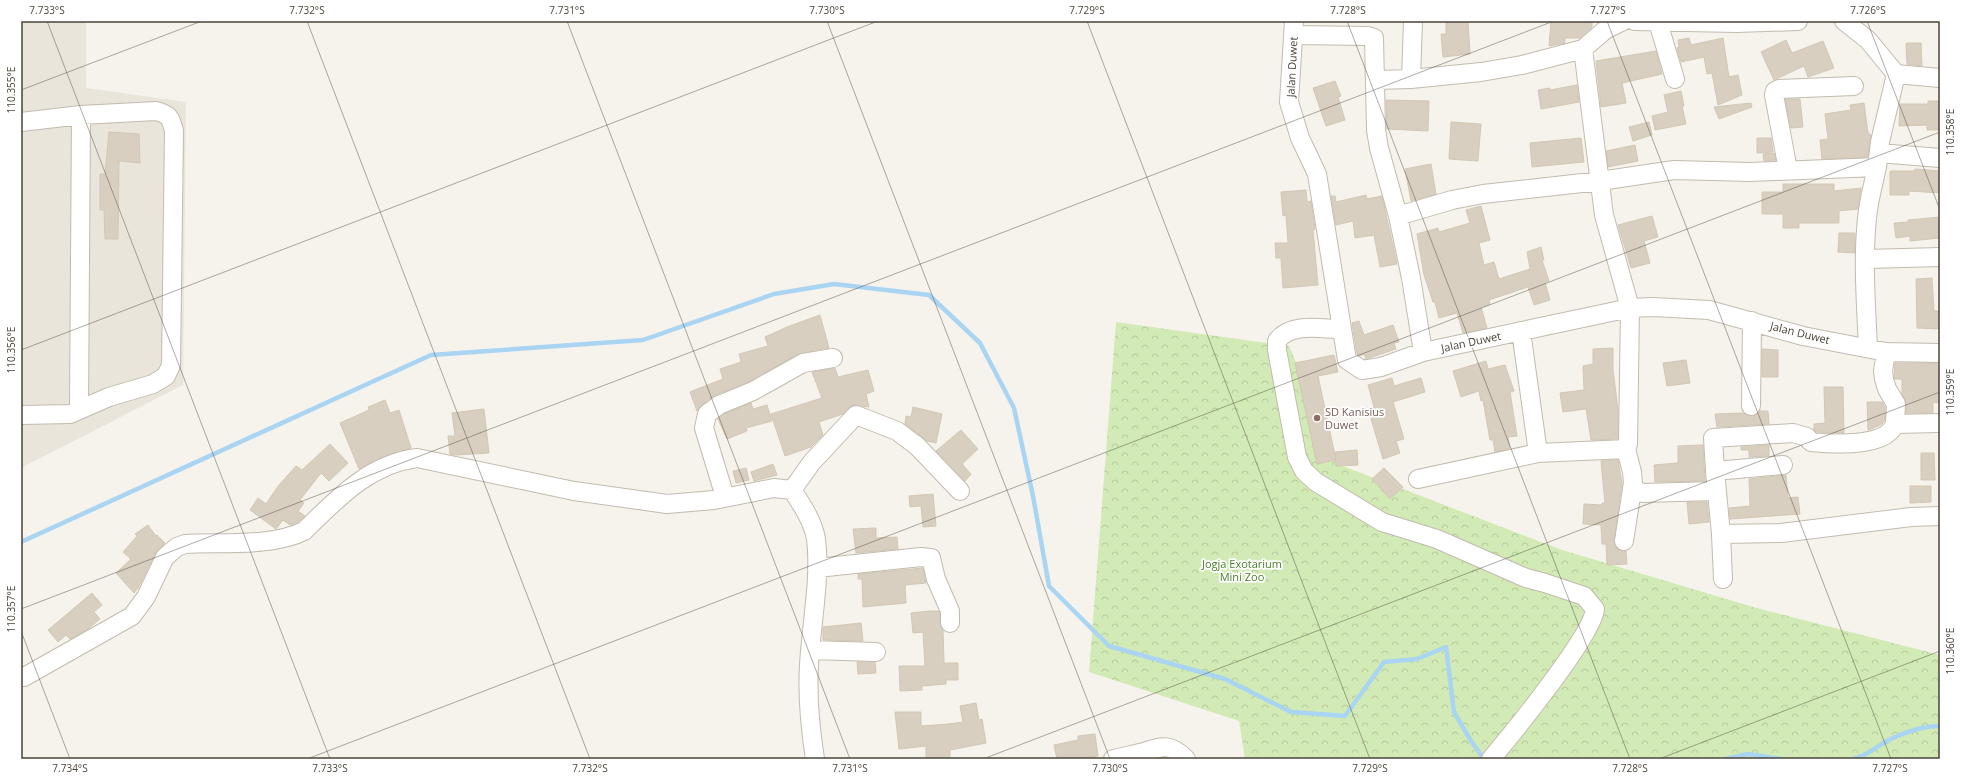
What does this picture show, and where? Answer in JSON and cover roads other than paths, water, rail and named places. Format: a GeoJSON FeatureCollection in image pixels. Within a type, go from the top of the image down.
{"type":"FeatureCollection","features":[{"type":"Feature","properties":{"kind":"street"},"geometry":{"type":"LineString","coordinates":[[1411,79],[1414,21]]}},
{"type":"Feature","properties":{"kind":"street"},"geometry":{"type":"LineString","coordinates":[[1375,80],[1411,79],[1515,67],[1582,49],[1605,30],[1623,21]]}},
{"type":"Feature","properties":{"kind":"street"},"geometry":{"type":"LineString","coordinates":[[1634,21],[1798,21]]}},
{"type":"Feature","properties":{"kind":"street"},"geometry":{"type":"LineString","coordinates":[[1844,21],[1868,40],[1896,74],[1940,78]]}},
{"type":"Feature","properties":{"kind":"street"},"geometry":{"type":"LineString","coordinates":[[1658,22],[1675,79]]}},
{"type":"Feature","properties":{"kind":"street"},"geometry":{"type":"LineString","coordinates":[[1294,28],[1371,36],[1375,42],[1374,105],[1379,148],[1398,216],[1411,278],[1423,352]]}},
{"type":"Feature","properties":{"kind":"street","name":"Jalan Duwet"},"geometry":{"type":"LineString","coordinates":[[1294,28],[1289,102],[1300,138],[1317,174],[1347,360],[1362,370],[1381,367],[1423,352],[1630,308],[1653,307],[1709,310],[1803,336],[1886,352],[1940,353]]}},
{"type":"Feature","properties":{"kind":"street"},"geometry":{"type":"LineString","coordinates":[[1582,49],[1604,215],[1630,308],[1628,444],[1626,449],[1632,472],[1632,488],[1624,541]]}},
{"type":"Feature","properties":{"kind":"street"},"geometry":{"type":"LineString","coordinates":[[1868,348],[1865,298],[1868,209],[1896,74]]}},
{"type":"Feature","properties":{"kind":"street"},"geometry":{"type":"LineString","coordinates":[[1788,170],[1774,94],[1775,91],[1779,89],[1854,86]]}},
{"type":"Feature","properties":{"kind":"street"},"geometry":{"type":"LineString","coordinates":[[21,122],[81,115],[156,111],[166,114],[171,118],[174,139],[171,365],[166,376],[153,384],[109,397],[70,414],[21,415]]}},
{"type":"Feature","properties":{"kind":"street"},"geometry":{"type":"LineString","coordinates":[[79,410],[81,115]]}},
{"type":"Feature","properties":{"kind":"street"},"geometry":{"type":"LineString","coordinates":[[1398,216],[1452,200],[1483,194],[1600,181],[1674,170],[1750,172],[1788,170],[1878,160],[1940,158]]}},
{"type":"Feature","properties":{"kind":"street"},"geometry":{"type":"LineString","coordinates":[[1866,259],[1940,257]]}},
{"type":"Feature","properties":{"kind":"street"},"geometry":{"type":"LineString","coordinates":[[1751,406],[1752,321]]}},
{"type":"Feature","properties":{"kind":"street"},"geometry":{"type":"LineString","coordinates":[[1341,329],[1295,329],[1287,331],[1277,341],[1276,350],[1297,456],[1304,471],[1316,482],[1382,522],[1437,539],[1526,578],[1584,596],[1595,609],[1595,616],[1586,634],[1494,755]]}},
{"type":"Feature","properties":{"kind":"street"},"geometry":{"type":"LineString","coordinates":[[1521,331],[1538,453]]}},
{"type":"Feature","properties":{"kind":"street"},"geometry":{"type":"LineString","coordinates":[[1723,579],[1722,534],[1713,438],[1793,433],[1807,437],[1811,442],[1825,444],[1864,442],[1887,434],[1893,430],[1895,424],[1896,404],[1887,389],[1884,379],[1883,371],[1886,352]]}},
{"type":"Feature","properties":{"kind":"street"},"geometry":{"type":"LineString","coordinates":[[725,497],[704,428],[707,414],[719,405],[753,390],[803,363],[833,358]]}},
{"type":"Feature","properties":{"kind":"street"},"geometry":{"type":"LineString","coordinates":[[792,490],[812,462],[856,415],[897,431],[917,446],[960,491]]}},
{"type":"Feature","properties":{"kind":"street"},"geometry":{"type":"LineString","coordinates":[[1895,424],[1940,424]]}},
{"type":"Feature","properties":{"kind":"street"},"geometry":{"type":"LineString","coordinates":[[1418,479],[1538,453],[1626,449]]}},
{"type":"Feature","properties":{"kind":"street"},"geometry":{"type":"LineString","coordinates":[[24,677],[132,616],[146,597],[165,557],[177,547],[185,544],[275,539],[298,534],[304,531],[363,478],[392,463],[417,458],[574,491],[667,504],[714,500],[774,488],[792,490]]}},
{"type":"Feature","properties":{"kind":"street"},"geometry":{"type":"LineString","coordinates":[[1715,472],[1783,465]]}},
{"type":"Feature","properties":{"kind":"street"},"geometry":{"type":"LineString","coordinates":[[1632,488],[1642,493],[1717,491]]}},
{"type":"Feature","properties":{"kind":"street"},"geometry":{"type":"LineString","coordinates":[[792,490],[807,513],[816,540],[817,568],[810,650],[808,716],[815,759]]}},
{"type":"Feature","properties":{"kind":"street"},"geometry":{"type":"LineString","coordinates":[[1722,534],[1781,533],[1911,516],[1940,516]]}},
{"type":"Feature","properties":{"kind":"street"},"geometry":{"type":"LineString","coordinates":[[817,568],[921,557],[931,558],[936,579],[950,611],[950,623]]}},
{"type":"Feature","properties":{"kind":"street"},"geometry":{"type":"LineString","coordinates":[[810,650],[876,652]]}},
{"type":"Feature","properties":{"kind":"street"},"geometry":{"type":"LineString","coordinates":[[1113,759],[1157,747],[1166,747],[1179,752],[1186,759]]}},
{"type":"Feature","properties":{"kind":"waterway"},"geometry":{"type":"LineString","coordinates":[[21,542],[431,355],[643,340],[774,294],[834,284],[929,295],[980,343],[1014,408],[1033,496],[1049,586],[1109,646],[1225,679],[1291,712],[1345,716],[1384,662],[1417,659],[1446,647],[1454,712],[1471,741],[1484,759]]}},
{"type":"Feature","properties":{"kind":"waterway"},"geometry":{"type":"LineString","coordinates":[[1853,759],[1863,756],[1889,740],[1907,732],[1920,728],[1940,726]]}},
{"type":"Feature","properties":{"kind":"waterway"},"geometry":{"type":"LineString","coordinates":[[1725,759],[1748,754],[1781,759]]}},
{"type":"Feature","properties":{"kind":"place","name":"SD Kanisius Duwet"},"geometry":{"type":"Point","coordinates":[1317,418]}},
{"type":"Feature","properties":{"kind":"park label","name":"Jogja Exotarium Mini Zoo"},"geometry":{"type":"Point","coordinates":[1242,570]}}]}
